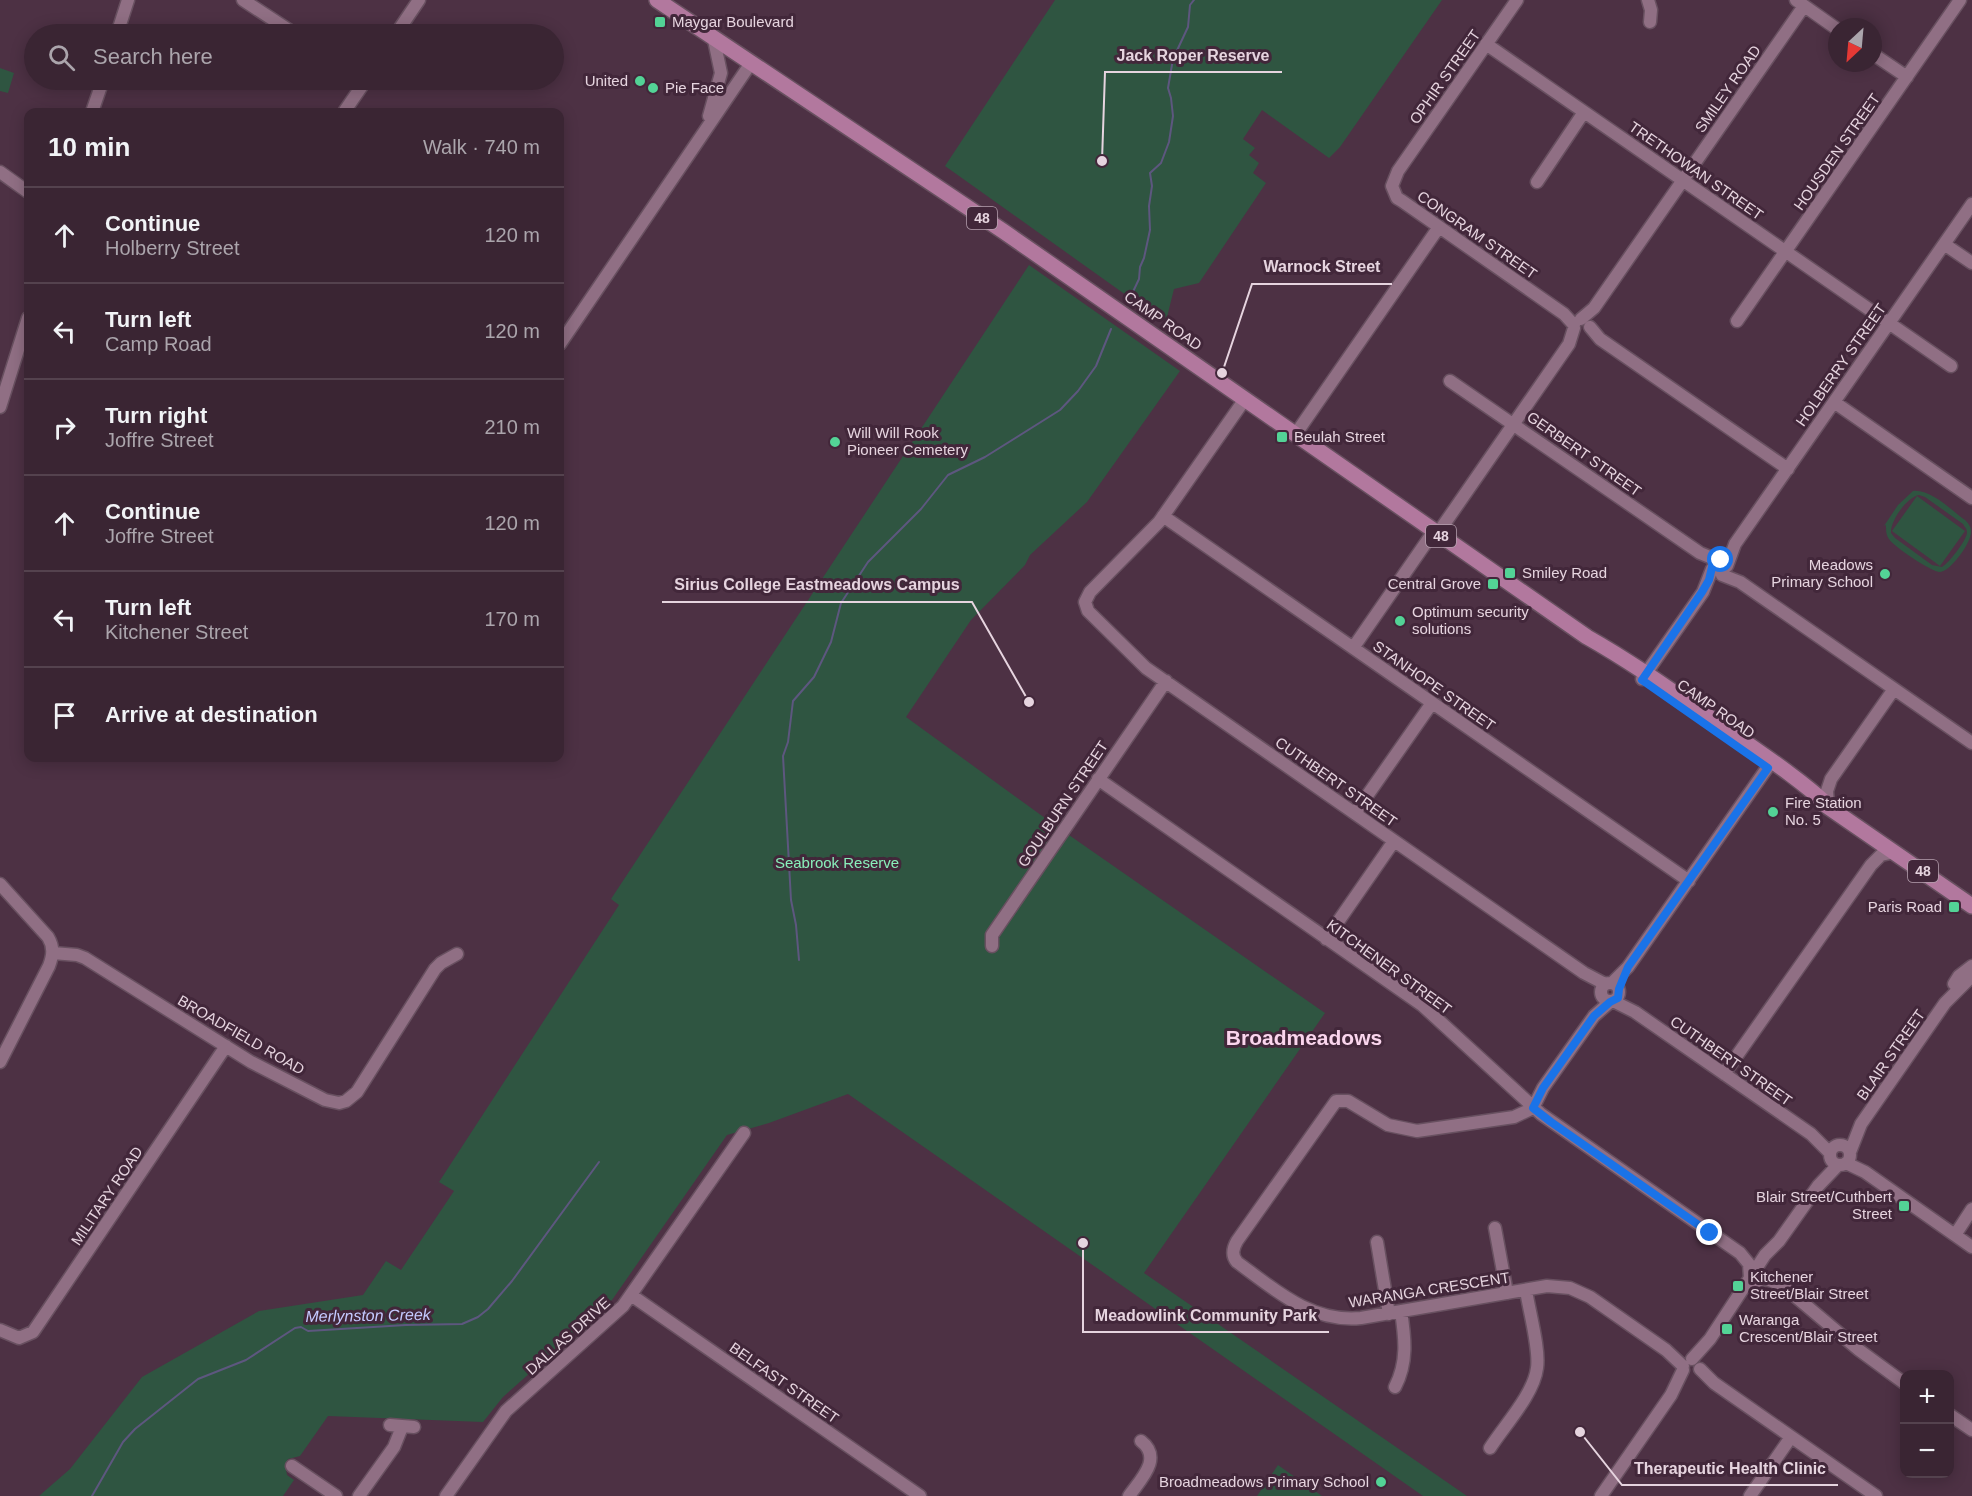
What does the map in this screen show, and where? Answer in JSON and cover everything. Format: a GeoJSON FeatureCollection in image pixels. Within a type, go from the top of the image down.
{"type":"FeatureCollection","features":[{"type":"Feature","properties":{"kind":"main road","name":"CAMP ROAD"},"geometry":{"type":"LineString","coordinates":[[657,0],[714,40],[892,156],[1171,356],[1245,399],[1972,906]]}},
{"type":"Feature","properties":{"kind":"main road","name":"CAMP ROAD"},"geometry":{"type":"LineString","coordinates":[[1770,764],[1810,789],[1828,805]]}},
{"type":"Feature","properties":{"kind":"street"},"geometry":{"type":"LineString","coordinates":[[120,24],[128,0]]}},
{"type":"Feature","properties":{"kind":"street"},"geometry":{"type":"LineString","coordinates":[[243,0],[280,24]]}},
{"type":"Feature","properties":{"kind":"street"},"geometry":{"type":"LineString","coordinates":[[403,24],[419,0]]}},
{"type":"Feature","properties":{"kind":"street","name":"OPHIR STREET"},"geometry":{"type":"LineString","coordinates":[[1398,171],[1516,0]]}},
{"type":"Feature","properties":{"kind":"street"},"geometry":{"type":"LineString","coordinates":[[1648,0],[1652,10],[1650,22]]}},
{"type":"Feature","properties":{"kind":"street","name":"HOUSDEN STREET"},"geometry":{"type":"LineString","coordinates":[[1737,321],[1960,0]]}},
{"type":"Feature","properties":{"kind":"street"},"geometry":{"type":"LineString","coordinates":[[1800,3],[1828,23]]}},
{"type":"Feature","properties":{"kind":"street","name":"SMILEY ROAD"},"geometry":{"type":"LineString","coordinates":[[1436,532],[1683,180],[1800,3]]}},
{"type":"Feature","properties":{"kind":"street"},"geometry":{"type":"LineString","coordinates":[[702,134],[714,102],[721,73],[714,40]]}},
{"type":"Feature","properties":{"kind":"street","name":"TRETHOWAN STREET"},"geometry":{"type":"LineString","coordinates":[[1486,44],[1951,366]]}},
{"type":"Feature","properties":{"kind":"street"},"geometry":{"type":"LineString","coordinates":[[1882,60],[1907,77]]}},
{"type":"Feature","properties":{"kind":"street"},"geometry":{"type":"LineString","coordinates":[[564,338],[751,63]]}},
{"type":"Feature","properties":{"kind":"street"},"geometry":{"type":"LineString","coordinates":[[93,108],[100,90]]}},
{"type":"Feature","properties":{"kind":"street"},"geometry":{"type":"LineString","coordinates":[[347,108],[358,90]]}},
{"type":"Feature","properties":{"kind":"street"},"geometry":{"type":"LineString","coordinates":[[1537,182],[1584,112]]}},
{"type":"Feature","properties":{"kind":"street","name":"CONGRAM STREET"},"geometry":{"type":"LineString","coordinates":[[1398,171],[1392,186],[1397,198],[1788,469]]}},
{"type":"Feature","properties":{"kind":"street"},"geometry":{"type":"LineString","coordinates":[[0,172],[24,189]]}},
{"type":"Feature","properties":{"kind":"street","name":"HOLBERRY STREET"},"geometry":{"type":"LineString","coordinates":[[1644,677],[1972,204]]}},
{"type":"Feature","properties":{"kind":"street"},"geometry":{"type":"LineString","coordinates":[[1295,435],[1439,227]]}},
{"type":"Feature","properties":{"kind":"street"},"geometry":{"type":"LineString","coordinates":[[1944,244],[1972,263]]}},
{"type":"Feature","properties":{"kind":"street"},"geometry":{"type":"LineString","coordinates":[[0,407],[24,331]]}},
{"type":"Feature","properties":{"kind":"street","name":"GERBERT STREET"},"geometry":{"type":"LineString","coordinates":[[1450,381],[1720,568]]}},
{"type":"Feature","properties":{"kind":"street"},"geometry":{"type":"LineString","coordinates":[[1163,516],[1245,399]]}},
{"type":"Feature","properties":{"kind":"street"},"geometry":{"type":"LineString","coordinates":[[1834,402],[1972,498]]}},
{"type":"Feature","properties":{"kind":"street","name":"CUTHBERT STREET"},"geometry":{"type":"LineString","coordinates":[[1163,516],[1090,592],[1085,602],[1092,616],[1131,655],[1584,973],[1635,1012],[1972,1247]]}},
{"type":"Feature","properties":{"kind":"street","name":"STANHOPE STREET"},"geometry":{"type":"LineString","coordinates":[[1163,516],[1689,881]]}},
{"type":"Feature","properties":{"kind":"street"},"geometry":{"type":"LineString","coordinates":[[1353,648],[1436,532]]}},
{"type":"Feature","properties":{"kind":"street"},"geometry":{"type":"LineString","coordinates":[[1720,568],[1972,743]]}},
{"type":"Feature","properties":{"kind":"street","name":"GOULBURN STREET"},"geometry":{"type":"LineString","coordinates":[[992,946],[992,935],[1166,681]]}},
{"type":"Feature","properties":{"kind":"street"},"geometry":{"type":"LineString","coordinates":[[1828,805],[1827,791],[1831,779],[1894,688]]}},
{"type":"Feature","properties":{"kind":"street"},"geometry":{"type":"LineString","coordinates":[[1355,813],[1432,702]]}},
{"type":"Feature","properties":{"kind":"street"},"geometry":{"type":"LineString","coordinates":[[1610,993],[1770,764]]}},
{"type":"Feature","properties":{"kind":"street","name":"KITCHENER STREET"},"geometry":{"type":"LineString","coordinates":[[1098,779],[1422,1005],[1551,1122],[1740,1253]]}},
{"type":"Feature","properties":{"kind":"street"},"geometry":{"type":"LineString","coordinates":[[1810,789],[1821,787],[1831,779]]}},
{"type":"Feature","properties":{"kind":"street"},"geometry":{"type":"LineString","coordinates":[[1724,1074],[1870,865],[1876,851],[1874,837]]}},
{"type":"Feature","properties":{"kind":"street"},"geometry":{"type":"LineString","coordinates":[[1326,939],[1394,840]]}},
{"type":"Feature","properties":{"kind":"street"},"geometry":{"type":"LineString","coordinates":[[1870,865],[1881,855],[1895,852]]}},
{"type":"Feature","properties":{"kind":"street"},"geometry":{"type":"LineString","coordinates":[[0,884],[48,937],[52,943],[53,953],[49,966],[0,1062]]}},
{"type":"Feature","properties":{"kind":"street","name":"BROADFIELD ROAD"},"geometry":{"type":"LineString","coordinates":[[53,953],[85,958],[260,1066],[325,1100],[339,1103],[346,1101],[357,1092],[435,969],[457,954]]}},
{"type":"Feature","properties":{"kind":"street","name":"BLAIR STREET"},"geometry":{"type":"LineString","coordinates":[[1601,1496],[1945,1003],[1954,983],[1971,968]]}},
{"type":"Feature","properties":{"kind":"street","name":"WARANGA CRESCENT"},"geometry":{"type":"LineString","coordinates":[[1610,993],[1543,1088],[1529,1104],[1499,1119],[1437,1130],[1408,1131],[1381,1121],[1348,1101],[1336,1101],[1234,1246],[1233,1256],[1237,1262],[1309,1311],[1340,1319],[1395,1313],[1554,1286],[1576,1290],[1601,1304],[1876,1496]]}},
{"type":"Feature","properties":{"kind":"street","name":"MILITARY ROAD"},"geometry":{"type":"LineString","coordinates":[[0,1330],[19,1338],[33,1332],[226,1046]]}},
{"type":"Feature","properties":{"kind":"street","name":"DALLAS DRIVE"},"geometry":{"type":"LineString","coordinates":[[446,1496],[506,1412],[615,1314],[632,1295],[744,1133]]}},
{"type":"Feature","properties":{"kind":"street"},"geometry":{"type":"LineString","coordinates":[[1954,1235],[1972,1209]]}},
{"type":"Feature","properties":{"kind":"street"},"geometry":{"type":"LineString","coordinates":[[1495,1228],[1507,1293]]}},
{"type":"Feature","properties":{"kind":"street"},"geometry":{"type":"LineString","coordinates":[[1377,1242],[1395,1313],[1405,1340],[1404,1362],[1395,1387]]}},
{"type":"Feature","properties":{"kind":"street"},"geometry":{"type":"LineString","coordinates":[[1740,1253],[1756,1259],[1768,1257],[1771,1271],[1783,1286],[1870,1359],[1900,1380]]}},
{"type":"Feature","properties":{"kind":"street"},"geometry":{"type":"LineString","coordinates":[[1740,1253],[1749,1264],[1752,1280],[1765,1278],[1783,1286]]}},
{"type":"Feature","properties":{"kind":"street"},"geometry":{"type":"LineString","coordinates":[[1490,1448],[1529,1390],[1537,1370],[1537,1355],[1526,1290]]}},
{"type":"Feature","properties":{"kind":"street","name":"BELFAST STREET"},"geometry":{"type":"LineString","coordinates":[[632,1295],[920,1496]]}},
{"type":"Feature","properties":{"kind":"street"},"geometry":{"type":"LineString","coordinates":[[1954,1417],[1972,1430]]}},
{"type":"Feature","properties":{"kind":"street"},"geometry":{"type":"LineString","coordinates":[[360,1496],[394,1447],[402,1426]]}},
{"type":"Feature","properties":{"kind":"street"},"geometry":{"type":"LineString","coordinates":[[1750,1496],[1791,1437]]}},
{"type":"Feature","properties":{"kind":"street"},"geometry":{"type":"LineString","coordinates":[[1129,1496],[1150,1464],[1150,1453],[1141,1441]]}},
{"type":"Feature","properties":{"kind":"street"},"geometry":{"type":"LineString","coordinates":[[292,1466],[336,1496]]}},
{"type":"Feature","properties":{"kind":"green space"},"geometry":{"type":"Polygon","coordinates":[[[1055,0],[1442,0],[1340,147],[1329,158],[1262,110],[1243,139],[1255,148],[1249,155],[1259,163],[1253,173],[1266,183],[1199,283],[1174,289],[1167,317],[1161,320],[945,166],[1055,0]]]}},
{"type":"Feature","properties":{"kind":"green space"},"geometry":{"type":"Polygon","coordinates":[[[0,68],[14,73],[8,93],[0,91],[0,68]]]}},
{"type":"Feature","properties":{"kind":"green space","name":"Seabrook Reserve"},"geometry":{"type":"Polygon","coordinates":[[[1029,265],[1180,371],[1087,502],[1030,555],[1025,565],[971,620],[906,717],[1056,826],[1325,1013],[1144,1273],[1467,1496],[1423,1496],[848,1094],[769,1123],[727,1135],[612,1300],[503,1397],[483,1422],[328,1416],[300,1456],[288,1459],[285,1464],[287,1475],[294,1480],[283,1496],[39,1496],[70,1469],[142,1377],[259,1311],[363,1295],[386,1261],[401,1270],[454,1191],[439,1182],[619,905],[611,899],[1029,265]]]}},
{"type":"Feature","properties":{"kind":"green space"},"geometry":{"type":"Polygon","coordinates":[[[1913,491],[1920,491],[1940,501],[1968,523],[1971,532],[1968,543],[1949,567],[1940,572],[1936,571],[1892,543],[1887,534],[1886,525],[1884,526],[1898,505],[1913,491]],[[1919,495],[1909,500],[1896,516],[1891,533],[1932,565],[1942,567],[1960,546],[1966,537],[1967,530],[1963,524],[1919,495]]]}},
{"type":"Feature","properties":{"kind":"green space"},"geometry":{"type":"Polygon","coordinates":[[[1917,496],[1965,531],[1940,566],[1892,531],[1917,496]]]}},
{"type":"Feature","properties":{"kind":"green space"},"geometry":{"type":"Polygon","coordinates":[[[1278,1465],[1322,1496],[1257,1496],[1278,1465]]]}},
{"type":"Feature","properties":{"kind":"waterway","name":"Merlynston Creek"},"geometry":{"type":"LineString","coordinates":[[1131,296],[1139,279],[1150,230],[1149,206],[1152,186],[1150,173],[1161,163],[1169,142],[1173,116],[1168,88],[1173,59],[1188,27],[1190,5],[1194,0]]}},
{"type":"Feature","properties":{"kind":"waterway","name":"Merlynston Creek"},"geometry":{"type":"LineString","coordinates":[[799,960],[791,900],[783,756],[788,742],[793,701],[814,677],[831,642],[841,603],[868,562],[921,509],[948,475],[985,457],[1060,410],[1078,391],[1096,366],[1111,329]]}},
{"type":"Feature","properties":{"kind":"waterway","name":"Merlynston Creek"},"geometry":{"type":"LineString","coordinates":[[92,1496],[123,1442],[135,1429],[198,1379],[246,1360],[295,1328],[301,1327],[308,1331],[462,1324],[478,1317],[512,1281],[599,1162]]}},
{"type":"Feature","properties":{"kind":"place","name":"Maygar Boulevard"},"geometry":{"type":"Point","coordinates":[660,22]}},
{"type":"Feature","properties":{"kind":"place","name":"United"},"geometry":{"type":"Point","coordinates":[640,81]}},
{"type":"Feature","properties":{"kind":"place","name":"Pie Face"},"geometry":{"type":"Point","coordinates":[653,88]}},
{"type":"Feature","properties":{"kind":"place","name":"Jack Roper Reserve"},"geometry":{"type":"Point","coordinates":[1102,161]}},
{"type":"Feature","properties":{"kind":"place","name":"Warnock Street"},"geometry":{"type":"Point","coordinates":[1222,373]}},
{"type":"Feature","properties":{"kind":"place","name":"Beulah Street"},"geometry":{"type":"Point","coordinates":[1282,437]}},
{"type":"Feature","properties":{"kind":"place","name":"Will Will Rook Pioneer Cemetery"},"geometry":{"type":"Point","coordinates":[835,442]}},
{"type":"Feature","properties":{"kind":"place","name":"Smiley Road"},"geometry":{"type":"Point","coordinates":[1510,573]}},
{"type":"Feature","properties":{"kind":"place","name":"Meadows Primary School"},"geometry":{"type":"Point","coordinates":[1885,574]}},
{"type":"Feature","properties":{"kind":"place","name":"Central Grove"},"geometry":{"type":"Point","coordinates":[1493,584]}},
{"type":"Feature","properties":{"kind":"place","name":"Optimum security solutions"},"geometry":{"type":"Point","coordinates":[1400,621]}},
{"type":"Feature","properties":{"kind":"place","name":"Sirius College Eastmeadows Campus"},"geometry":{"type":"Point","coordinates":[1029,702]}},
{"type":"Feature","properties":{"kind":"place","name":"Fire Station No. 5"},"geometry":{"type":"Point","coordinates":[1773,812]}},
{"type":"Feature","properties":{"kind":"place","name":"Paris Road"},"geometry":{"type":"Point","coordinates":[1954,907]}},
{"type":"Feature","properties":{"kind":"place","name":"Blair Street/Cuthbert Street"},"geometry":{"type":"Point","coordinates":[1904,1206]}},
{"type":"Feature","properties":{"kind":"place","name":"Meadowlink Community Park"},"geometry":{"type":"Point","coordinates":[1083,1243]}},
{"type":"Feature","properties":{"kind":"place","name":"Kitchener Street/Blair Street"},"geometry":{"type":"Point","coordinates":[1738,1286]}},
{"type":"Feature","properties":{"kind":"place","name":"Waranga Crescent/Blair Street"},"geometry":{"type":"Point","coordinates":[1727,1329]}},
{"type":"Feature","properties":{"kind":"place","name":"Therapeutic Health Clinic"},"geometry":{"type":"Point","coordinates":[1580,1432]}},
{"type":"Feature","properties":{"kind":"place","name":"Broadmeadows Primary School"},"geometry":{"type":"Point","coordinates":[1381,1482]}},
{"type":"Feature","properties":{"kind":"district","name":"Broadmeadows"},"geometry":{"type":"Point","coordinates":[1304,1038]}},
{"type":"Feature","properties":{"kind":"route"},"geometry":{"type":"LineString","coordinates":[[1710,1233],[1533,1108],[1543,1088],[1594,1016],[1618,998],[1619,989],[1628,967],[1768,768],[1642,680],[1702,592],[1709,580],[1713,563],[1721,560]]}}]}
